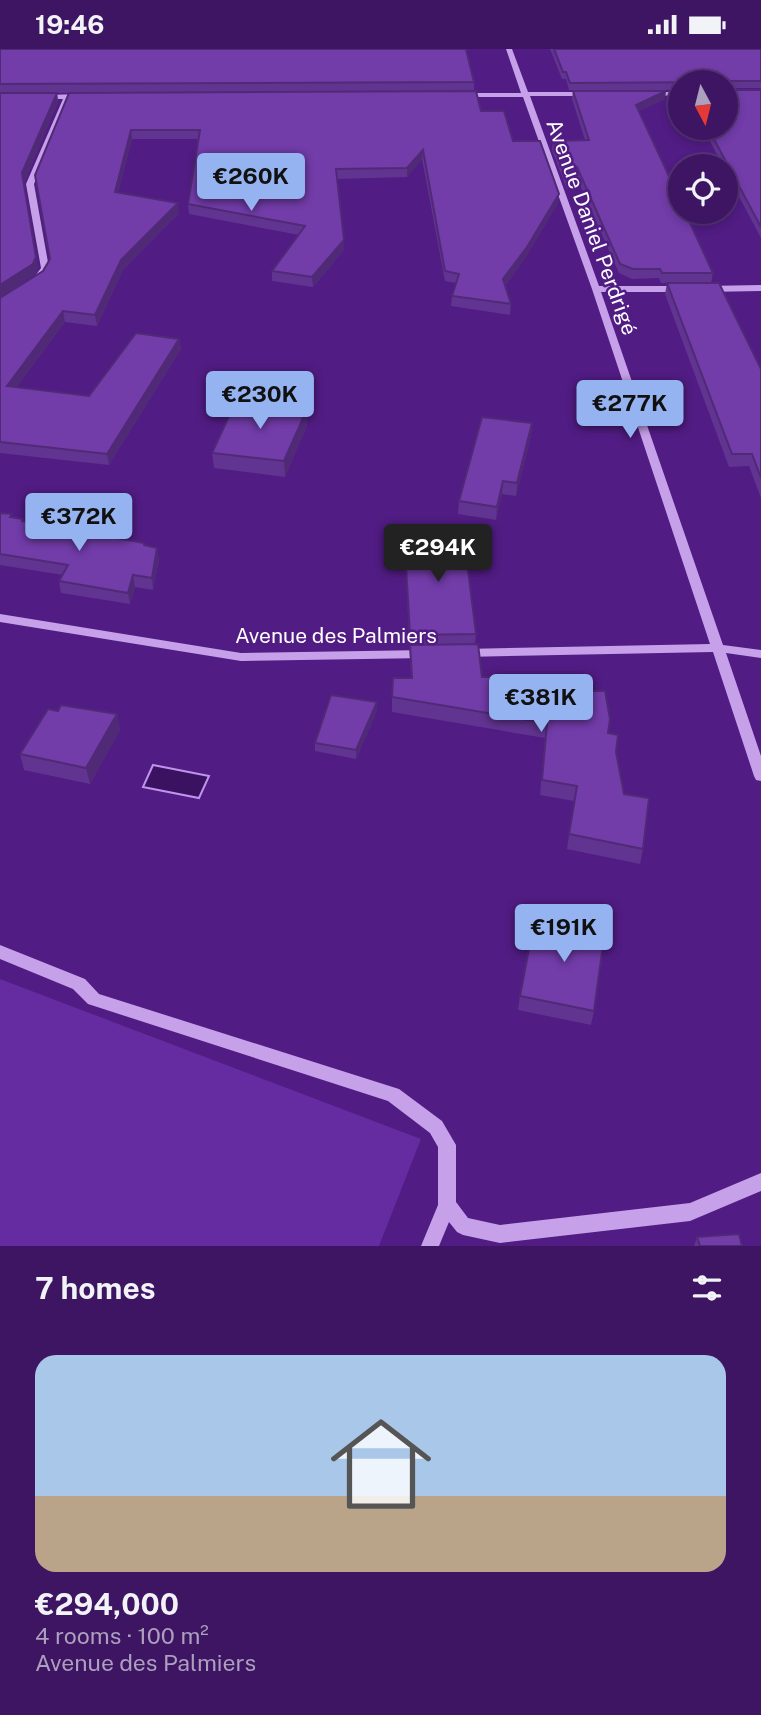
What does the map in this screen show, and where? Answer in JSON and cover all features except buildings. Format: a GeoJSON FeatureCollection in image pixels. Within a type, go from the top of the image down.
{"type":"FeatureCollection","features":[{"type":"Feature","properties":{"kind":"street","name":"Avenue Daniel Perdrigé"},"geometry":{"type":"LineString","coordinates":[[509,49],[523,95],[596,289],[761,776]]}},
{"type":"Feature","properties":{"kind":"street"},"geometry":{"type":"LineString","coordinates":[[450,95],[599,94]]}},
{"type":"Feature","properties":{"kind":"street"},"geometry":{"type":"LineString","coordinates":[[640,94],[668,94]]}},
{"type":"Feature","properties":{"kind":"street"},"geometry":{"type":"LineString","coordinates":[[30,283],[41,277],[45,268],[30,184],[66,96]]}},
{"type":"Feature","properties":{"kind":"street"},"geometry":{"type":"LineString","coordinates":[[27,97],[94,96]]}},
{"type":"Feature","properties":{"kind":"street"},"geometry":{"type":"LineString","coordinates":[[596,289],[761,288]]}},
{"type":"Feature","properties":{"kind":"street","name":"Avenue des Palmiers"},"geometry":{"type":"LineString","coordinates":[[0,618],[241,657],[716,648],[761,654]]}},
{"type":"Feature","properties":{"kind":"street"},"geometry":{"type":"LineString","coordinates":[[0,952],[79,984],[94,999],[393,1095],[436,1127],[447,1145],[447,1205],[430,1246]]}},
{"type":"Feature","properties":{"kind":"street"},"geometry":{"type":"LineString","coordinates":[[447,1205],[463,1226],[500,1234],[690,1212],[761,1182]]}},
{"type":"Feature","properties":{"kind":"shaded area"},"geometry":{"type":"Polygon","coordinates":[[[153,765],[209,776],[199,798],[143,787],[153,765]]]}},
{"type":"Feature","properties":{"kind":"shaded area"},"geometry":{"type":"Polygon","coordinates":[[[0,979],[421,1139],[379,1246],[0,1246],[0,979]]]}}]}
